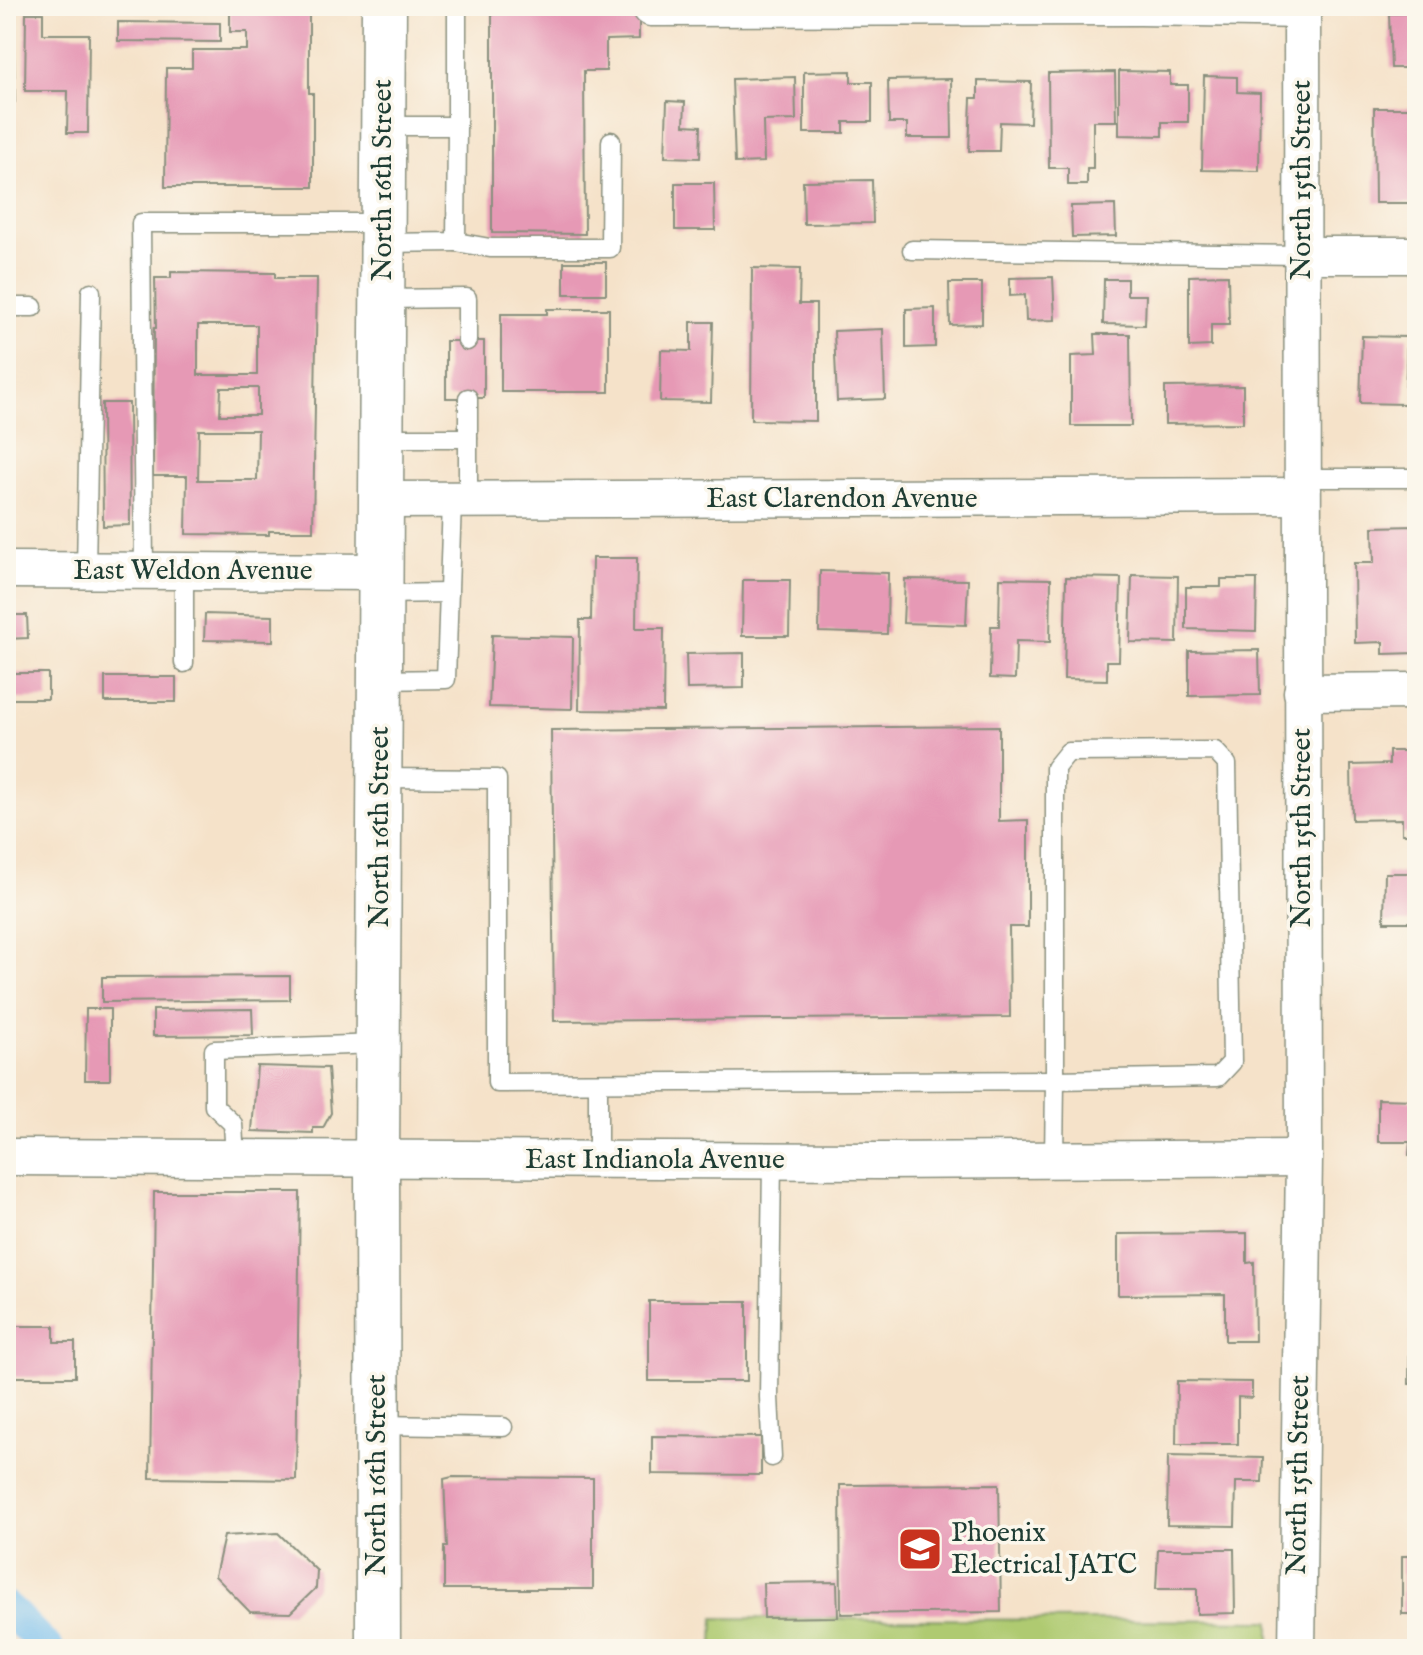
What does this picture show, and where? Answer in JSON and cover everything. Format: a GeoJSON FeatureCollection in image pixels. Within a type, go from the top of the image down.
{"type":"FeatureCollection","features":[{"type":"Feature","properties":{"kind":"main road","name":"North 16th Street"},"geometry":{"type":"LineString","coordinates":[[378,1649],[377,1159],[384,6]]}},
{"type":"Feature","properties":{"kind":"street"},"geometry":{"type":"LineString","coordinates":[[651,8],[1302,8]]}},
{"type":"Feature","properties":{"kind":"street","name":"North 15th Street"},"geometry":{"type":"LineString","coordinates":[[1297,1649],[1304,1158],[1302,8]]}},
{"type":"Feature","properties":{"kind":"street"},"geometry":{"type":"LineString","coordinates":[[1301,255],[1417,255]]}},
{"type":"Feature","properties":{"kind":"street","name":"East Clarendon Avenue"},"geometry":{"type":"LineString","coordinates":[[382,500],[1302,487]]}},
{"type":"Feature","properties":{"kind":"street","name":"East Weldon Avenue"},"geometry":{"type":"LineString","coordinates":[[6,570],[184,571],[380,583]]}},
{"type":"Feature","properties":{"kind":"street"},"geometry":{"type":"LineString","coordinates":[[1302,692],[1417,691]]}},
{"type":"Feature","properties":{"kind":"street","name":"East Indianola Avenue"},"geometry":{"type":"LineString","coordinates":[[6,1157],[772,1161],[1304,1158]]}},
{"type":"Feature","properties":{"kind":"lane"},"geometry":{"type":"LineString","coordinates":[[456,242],[457,6]]}},
{"type":"Feature","properties":{"kind":"lane"},"geometry":{"type":"LineString","coordinates":[[383,126],[457,126]]}},
{"type":"Feature","properties":{"kind":"lane"},"geometry":{"type":"LineString","coordinates":[[144,571],[141,223],[382,233],[490,248],[610,248],[611,141]]}},
{"type":"Feature","properties":{"kind":"lane"},"geometry":{"type":"LineString","coordinates":[[912,250],[1301,255]]}},
{"type":"Feature","properties":{"kind":"lane"},"geometry":{"type":"LineString","coordinates":[[86,570],[91,292]]}},
{"type":"Feature","properties":{"kind":"lane"},"geometry":{"type":"LineString","coordinates":[[382,299],[467,298],[467,341]]}},
{"type":"Feature","properties":{"kind":"lane"},"geometry":{"type":"LineString","coordinates":[[6,307],[33,307]]}},
{"type":"Feature","properties":{"kind":"lane"},"geometry":{"type":"LineString","coordinates":[[380,680],[446,679],[449,593],[468,438],[468,398]]}},
{"type":"Feature","properties":{"kind":"lane"},"geometry":{"type":"LineString","coordinates":[[382,438],[468,438]]}},
{"type":"Feature","properties":{"kind":"lane"},"geometry":{"type":"LineString","coordinates":[[1302,487],[1417,478]]}},
{"type":"Feature","properties":{"kind":"lane"},"geometry":{"type":"LineString","coordinates":[[184,571],[184,663]]}},
{"type":"Feature","properties":{"kind":"lane"},"geometry":{"type":"LineString","coordinates":[[380,583],[449,593]]}},
{"type":"Feature","properties":{"kind":"lane"},"geometry":{"type":"LineString","coordinates":[[380,778],[497,779],[497,1083],[1055,1080],[1218,1077],[1232,1062],[1227,764],[1215,751],[1068,752],[1055,768],[1055,1080],[1054,1160]]}},
{"type":"Feature","properties":{"kind":"lane"},"geometry":{"type":"LineString","coordinates":[[235,1158],[233,1124],[214,1106],[214,1050],[378,1044]]}},
{"type":"Feature","properties":{"kind":"lane"},"geometry":{"type":"LineString","coordinates":[[598,1083],[598,1160]]}},
{"type":"Feature","properties":{"kind":"lane"},"geometry":{"type":"LineString","coordinates":[[772,1161],[769,1397],[772,1457]]}},
{"type":"Feature","properties":{"kind":"lane"},"geometry":{"type":"LineString","coordinates":[[377,1425],[503,1427]]}},
{"type":"Feature","properties":{"kind":"green space"},"geometry":{"type":"Polygon","coordinates":[[[714,1618],[1270,1621],[1270,1649],[713,1649],[714,1618]]]}},
{"type":"Feature","properties":{"kind":"building"},"geometry":{"type":"Polygon","coordinates":[[[230,6],[309,6],[313,187],[165,187],[166,68],[192,68],[192,50],[247,50],[247,32],[230,32],[230,6]]]}},
{"type":"Feature","properties":{"kind":"building"},"geometry":{"type":"Polygon","coordinates":[[[492,6],[639,6],[639,39],[606,40],[606,71],[584,71],[585,234],[492,233],[492,6]]]}},
{"type":"Feature","properties":{"kind":"building"},"geometry":{"type":"Polygon","coordinates":[[[26,13],[43,13],[43,34],[89,34],[88,133],[67,133],[68,91],[25,91],[26,13]]]}},
{"type":"Feature","properties":{"kind":"building"},"geometry":{"type":"Polygon","coordinates":[[[1417,13],[1417,68],[1391,68],[1389,14],[1417,13]]]}},
{"type":"Feature","properties":{"kind":"building"},"geometry":{"type":"Polygon","coordinates":[[[118,22],[220,23],[220,42],[118,41],[118,22]]]}},
{"type":"Feature","properties":{"kind":"building"},"geometry":{"type":"Polygon","coordinates":[[[6,54],[14,54],[15,102],[6,102],[6,54]]]}},
{"type":"Feature","properties":{"kind":"building"},"geometry":{"type":"Polygon","coordinates":[[[851,71],[851,82],[872,82],[872,122],[844,122],[844,133],[804,133],[804,72],[851,71]]]}},
{"type":"Feature","properties":{"kind":"building"},"geometry":{"type":"Polygon","coordinates":[[[1119,71],[1170,72],[1170,85],[1188,85],[1188,122],[1162,122],[1162,136],[1119,135],[1119,71]]]}},
{"type":"Feature","properties":{"kind":"building"},"geometry":{"type":"Polygon","coordinates":[[[1115,72],[1116,121],[1093,121],[1093,169],[1087,169],[1087,185],[1068,185],[1068,168],[1049,168],[1048,73],[1115,72]]]}},
{"type":"Feature","properties":{"kind":"building"},"geometry":{"type":"Polygon","coordinates":[[[1204,76],[1237,77],[1237,92],[1260,93],[1259,171],[1202,170],[1204,76]]]}},
{"type":"Feature","properties":{"kind":"building"},"geometry":{"type":"Polygon","coordinates":[[[795,77],[796,120],[763,121],[764,162],[735,163],[732,79],[795,77]]]}},
{"type":"Feature","properties":{"kind":"building"},"geometry":{"type":"Polygon","coordinates":[[[951,79],[952,138],[907,138],[907,123],[889,123],[888,80],[951,79]]]}},
{"type":"Feature","properties":{"kind":"building"},"geometry":{"type":"Polygon","coordinates":[[[978,81],[1031,82],[1030,123],[1000,122],[999,151],[969,151],[971,98],[978,98],[978,81]]]}},
{"type":"Feature","properties":{"kind":"building"},"geometry":{"type":"Polygon","coordinates":[[[667,101],[685,102],[684,125],[701,126],[700,158],[665,157],[667,101]]]}},
{"type":"Feature","properties":{"kind":"building"},"geometry":{"type":"Polygon","coordinates":[[[1374,108],[1417,108],[1417,203],[1375,203],[1374,108]]]}},
{"type":"Feature","properties":{"kind":"building"},"geometry":{"type":"Polygon","coordinates":[[[872,180],[873,223],[804,224],[803,181],[872,180]]]}},
{"type":"Feature","properties":{"kind":"building"},"geometry":{"type":"Polygon","coordinates":[[[675,183],[714,183],[715,230],[675,230],[675,183]]]}},
{"type":"Feature","properties":{"kind":"building"},"geometry":{"type":"Polygon","coordinates":[[[1115,205],[1116,236],[1072,237],[1071,206],[1115,205]]]}},
{"type":"Feature","properties":{"kind":"building"},"geometry":{"type":"Polygon","coordinates":[[[564,262],[606,262],[606,294],[564,294],[564,262]]]}},
{"type":"Feature","properties":{"kind":"building"},"geometry":{"type":"Polygon","coordinates":[[[752,268],[800,269],[799,304],[816,304],[816,421],[751,420],[752,268]]]}},
{"type":"Feature","properties":{"kind":"building"},"geometry":{"type":"Polygon","coordinates":[[[171,272],[275,273],[275,278],[317,278],[313,531],[269,531],[269,535],[186,534],[187,476],[153,476],[155,278],[171,278],[171,272]],[[198,325],[198,375],[257,375],[257,325],[198,325]],[[221,388],[220,415],[258,415],[258,388],[221,388]],[[199,430],[198,480],[257,480],[258,430],[199,430]]]}},
{"type":"Feature","properties":{"kind":"building"},"geometry":{"type":"Polygon","coordinates":[[[1228,275],[1229,325],[1211,325],[1211,346],[1189,347],[1189,276],[1228,275]]]}},
{"type":"Feature","properties":{"kind":"building"},"geometry":{"type":"Polygon","coordinates":[[[1053,277],[1055,320],[1026,321],[1025,295],[1010,296],[1010,278],[1053,277]]]}},
{"type":"Feature","properties":{"kind":"building"},"geometry":{"type":"Polygon","coordinates":[[[1104,279],[1127,279],[1127,295],[1146,295],[1145,325],[1103,324],[1104,279]]]}},
{"type":"Feature","properties":{"kind":"building"},"geometry":{"type":"Polygon","coordinates":[[[949,283],[982,283],[982,324],[950,325],[949,283]]]}},
{"type":"Feature","properties":{"kind":"building"},"geometry":{"type":"Polygon","coordinates":[[[935,308],[935,347],[906,348],[906,309],[935,308]]]}},
{"type":"Feature","properties":{"kind":"building"},"geometry":{"type":"Polygon","coordinates":[[[547,309],[609,309],[609,392],[501,392],[501,314],[547,314],[547,309]]]}},
{"type":"Feature","properties":{"kind":"building"},"geometry":{"type":"Polygon","coordinates":[[[691,322],[713,322],[711,402],[660,401],[661,350],[691,351],[691,322]]]}},
{"type":"Feature","properties":{"kind":"building"},"geometry":{"type":"Polygon","coordinates":[[[883,329],[885,399],[837,401],[834,331],[883,329]]]}},
{"type":"Feature","properties":{"kind":"building"},"geometry":{"type":"Polygon","coordinates":[[[1095,334],[1130,334],[1131,426],[1071,426],[1071,356],[1096,355],[1095,334]]]}},
{"type":"Feature","properties":{"kind":"building"},"geometry":{"type":"Polygon","coordinates":[[[1362,336],[1407,337],[1405,404],[1360,403],[1362,336]]]}},
{"type":"Feature","properties":{"kind":"building"},"geometry":{"type":"Polygon","coordinates":[[[446,341],[484,341],[484,398],[446,398],[446,341]]]}},
{"type":"Feature","properties":{"kind":"building"},"geometry":{"type":"Polygon","coordinates":[[[1243,386],[1243,423],[1165,424],[1165,387],[1243,386]]]}},
{"type":"Feature","properties":{"kind":"building"},"geometry":{"type":"Polygon","coordinates":[[[102,403],[129,403],[130,525],[103,526],[102,403]]]}},
{"type":"Feature","properties":{"kind":"building"},"geometry":{"type":"Polygon","coordinates":[[[1416,526],[1417,653],[1383,654],[1383,642],[1355,643],[1354,563],[1374,563],[1373,527],[1416,526]]]}},
{"type":"Feature","properties":{"kind":"building"},"geometry":{"type":"Polygon","coordinates":[[[592,558],[637,558],[636,628],[664,628],[663,711],[579,710],[580,620],[591,620],[592,558]]]}},
{"type":"Feature","properties":{"kind":"building"},"geometry":{"type":"Polygon","coordinates":[[[820,571],[888,573],[887,634],[819,632],[820,571]]]}},
{"type":"Feature","properties":{"kind":"building"},"geometry":{"type":"Polygon","coordinates":[[[1132,575],[1178,576],[1177,643],[1130,642],[1132,575]]]}},
{"type":"Feature","properties":{"kind":"building"},"geometry":{"type":"Polygon","coordinates":[[[1066,577],[1121,578],[1119,661],[1107,661],[1107,680],[1064,679],[1066,577]]]}},
{"type":"Feature","properties":{"kind":"building"},"geometry":{"type":"Polygon","coordinates":[[[1000,578],[1051,579],[1050,642],[1016,641],[1015,679],[990,678],[991,626],[999,626],[1000,578]]]}},
{"type":"Feature","properties":{"kind":"building"},"geometry":{"type":"Polygon","coordinates":[[[905,579],[968,580],[966,625],[903,623],[905,579]]]}},
{"type":"Feature","properties":{"kind":"building"},"geometry":{"type":"Polygon","coordinates":[[[1221,579],[1257,579],[1256,631],[1186,629],[1186,587],[1221,587],[1221,579]]]}},
{"type":"Feature","properties":{"kind":"building"},"geometry":{"type":"Polygon","coordinates":[[[743,580],[790,580],[789,636],[742,636],[743,580]]]}},
{"type":"Feature","properties":{"kind":"building"},"geometry":{"type":"Polygon","coordinates":[[[205,614],[273,616],[273,641],[204,640],[205,614]]]}},
{"type":"Feature","properties":{"kind":"building"},"geometry":{"type":"Polygon","coordinates":[[[6,615],[27,615],[28,638],[6,639],[6,615]]]}},
{"type":"Feature","properties":{"kind":"building"},"geometry":{"type":"Polygon","coordinates":[[[492,635],[573,637],[572,709],[489,707],[492,635]]]}},
{"type":"Feature","properties":{"kind":"building"},"geometry":{"type":"Polygon","coordinates":[[[1259,650],[1260,695],[1189,696],[1189,651],[1259,650]]]}},
{"type":"Feature","properties":{"kind":"building"},"geometry":{"type":"Polygon","coordinates":[[[744,653],[744,688],[687,689],[686,654],[744,653]]]}},
{"type":"Feature","properties":{"kind":"building"},"geometry":{"type":"Polygon","coordinates":[[[6,673],[48,673],[48,699],[6,699],[6,673]]]}},
{"type":"Feature","properties":{"kind":"building"},"geometry":{"type":"Polygon","coordinates":[[[105,677],[176,677],[176,702],[105,702],[105,677]]]}},
{"type":"Feature","properties":{"kind":"building"},"geometry":{"type":"Polygon","coordinates":[[[999,726],[999,821],[1028,820],[1028,927],[1009,927],[1010,1017],[554,1021],[551,730],[999,726]]]}},
{"type":"Feature","properties":{"kind":"building"},"geometry":{"type":"Polygon","coordinates":[[[1389,751],[1417,751],[1417,834],[1402,834],[1402,819],[1352,820],[1351,765],[1389,764],[1389,751]]]}},
{"type":"Feature","properties":{"kind":"building"},"geometry":{"type":"Polygon","coordinates":[[[1385,873],[1417,873],[1417,922],[1384,922],[1385,873]]]}},
{"type":"Feature","properties":{"kind":"building"},"geometry":{"type":"Polygon","coordinates":[[[290,976],[290,1000],[102,1002],[102,977],[290,976]]]}},
{"type":"Feature","properties":{"kind":"building"},"geometry":{"type":"Polygon","coordinates":[[[86,1009],[110,1009],[110,1080],[85,1080],[86,1009]]]}},
{"type":"Feature","properties":{"kind":"building"},"geometry":{"type":"Polygon","coordinates":[[[252,1009],[253,1035],[153,1036],[153,1010],[252,1009]]]}},
{"type":"Feature","properties":{"kind":"building"},"geometry":{"type":"Polygon","coordinates":[[[257,1066],[328,1068],[331,1113],[323,1128],[313,1128],[313,1133],[252,1131],[257,1066]]]}},
{"type":"Feature","properties":{"kind":"building"},"geometry":{"type":"Polygon","coordinates":[[[1378,1099],[1417,1100],[1417,1155],[1409,1155],[1410,1142],[1378,1142],[1378,1099]]]}},
{"type":"Feature","properties":{"kind":"building"},"geometry":{"type":"Polygon","coordinates":[[[154,1192],[300,1192],[296,1480],[150,1478],[154,1192]]]}},
{"type":"Feature","properties":{"kind":"building"},"geometry":{"type":"Polygon","coordinates":[[[1247,1233],[1247,1263],[1254,1262],[1255,1341],[1225,1341],[1225,1294],[1118,1295],[1118,1234],[1247,1233]]]}},
{"type":"Feature","properties":{"kind":"building"},"geometry":{"type":"Polygon","coordinates":[[[649,1301],[747,1301],[747,1381],[649,1381],[649,1301]]]}},
{"type":"Feature","properties":{"kind":"building"},"geometry":{"type":"Polygon","coordinates":[[[6,1326],[54,1326],[54,1342],[75,1342],[75,1377],[6,1377],[6,1326]]]}},
{"type":"Feature","properties":{"kind":"building"},"geometry":{"type":"Polygon","coordinates":[[[1410,1331],[1417,1331],[1417,1384],[1409,1384],[1410,1331]]]}},
{"type":"Feature","properties":{"kind":"building"},"geometry":{"type":"Polygon","coordinates":[[[1177,1381],[1252,1382],[1252,1398],[1238,1397],[1238,1444],[1176,1444],[1177,1381]]]}},
{"type":"Feature","properties":{"kind":"building"},"geometry":{"type":"Polygon","coordinates":[[[652,1436],[761,1437],[761,1475],[652,1474],[652,1436]]]}},
{"type":"Feature","properties":{"kind":"building"},"geometry":{"type":"Polygon","coordinates":[[[1168,1456],[1263,1458],[1262,1482],[1236,1482],[1235,1526],[1167,1525],[1168,1456]]]}},
{"type":"Feature","properties":{"kind":"building"},"geometry":{"type":"Polygon","coordinates":[[[593,1478],[593,1589],[444,1589],[444,1547],[447,1547],[444,1479],[593,1478]]]}},
{"type":"Feature","properties":{"kind":"building","name":"Phoenix Electrical JATC"},"geometry":{"type":"Polygon","coordinates":[[[999,1484],[1001,1612],[841,1614],[840,1485],[999,1484]]]}},
{"type":"Feature","properties":{"kind":"building"},"geometry":{"type":"Polygon","coordinates":[[[1413,1485],[1417,1485],[1417,1539],[1414,1539],[1413,1485]]]}},
{"type":"Feature","properties":{"kind":"building"},"geometry":{"type":"Polygon","coordinates":[[[278,1533],[317,1571],[316,1588],[290,1613],[250,1612],[215,1576],[224,1536],[278,1533]]]}},
{"type":"Feature","properties":{"kind":"building"},"geometry":{"type":"Polygon","coordinates":[[[1158,1549],[1234,1549],[1235,1613],[1197,1614],[1197,1589],[1156,1589],[1158,1549]]]}},
{"type":"Feature","properties":{"kind":"building"},"geometry":{"type":"Polygon","coordinates":[[[1402,1556],[1417,1556],[1417,1614],[1402,1614],[1402,1556]]]}},
{"type":"Feature","properties":{"kind":"building"},"geometry":{"type":"Polygon","coordinates":[[[837,1582],[838,1617],[764,1618],[763,1583],[837,1582]]]}},
{"type":"Feature","properties":{"kind":"waterway"},"geometry":{"type":"LineString","coordinates":[[6,1607],[48,1649]]}},
{"type":"Feature","properties":{"kind":"place","name":"Phoenix Electrical JATC"},"geometry":{"type":"Point","coordinates":[920,1549]}}]}
